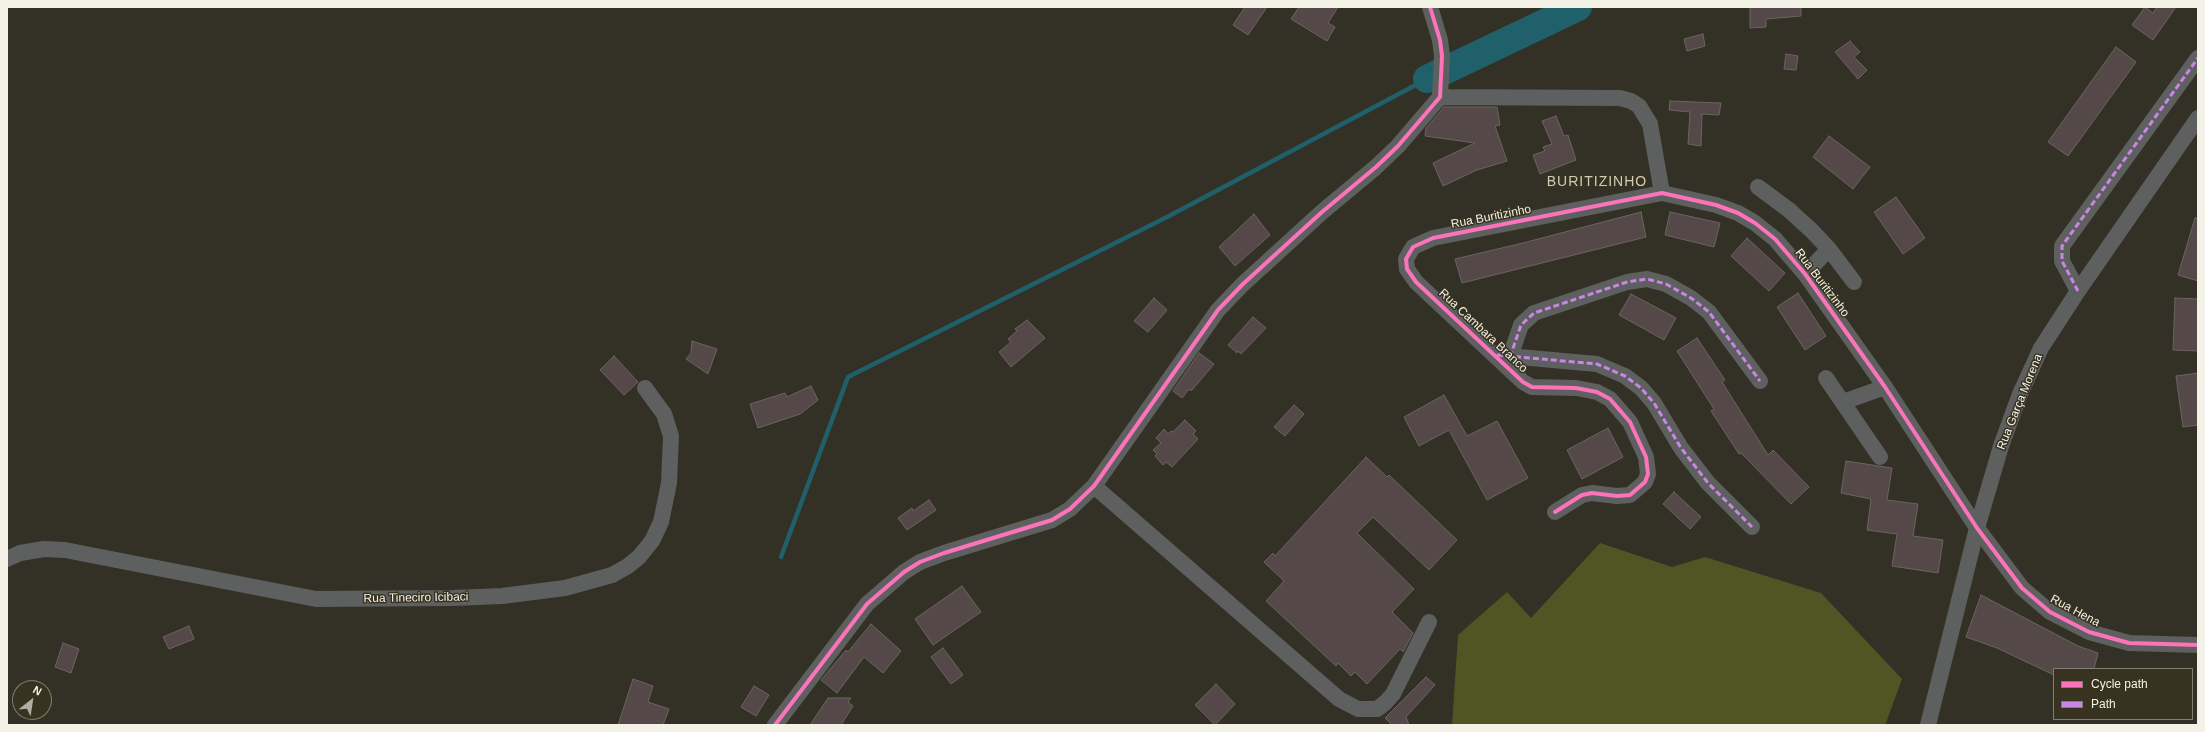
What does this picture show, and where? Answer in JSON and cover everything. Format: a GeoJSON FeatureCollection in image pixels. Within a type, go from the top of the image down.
{"type":"FeatureCollection","features":[{"type":"Feature","properties":{"kind":"street"},"geometry":{"type":"LineString","coordinates":[[774,725],[867,604],[904,572],[920,562],[944,553],[1052,520],[1070,509],[1094,486],[1218,310],[1243,284],[1322,212],[1376,167],[1398,146],[1440,97],[1442,56],[1440,40],[1430,7]]}},
{"type":"Feature","properties":{"kind":"street"},"geometry":{"type":"LineString","coordinates":[[2078,291],[2062,261],[2062,246],[2198,58]]}},
{"type":"Feature","properties":{"kind":"street"},"geometry":{"type":"LineString","coordinates":[[1440,97],[1620,98],[1631,101],[1639,106],[1650,124],[1662,193]]}},
{"type":"Feature","properties":{"kind":"street","name":"Rua Garça Morena"},"geometry":{"type":"LineString","coordinates":[[1928,725],[1976,528],[2001,446],[2020,394],[2041,348],[2078,291],[2198,118]]}},
{"type":"Feature","properties":{"kind":"street"},"geometry":{"type":"LineString","coordinates":[[1758,187],[1790,210],[1829,249],[1854,282]]}},
{"type":"Feature","properties":{"kind":"street","name":"Rua Buritizinho"},"geometry":{"type":"LineString","coordinates":[[1406,259],[1413,247],[1434,238],[1662,193],[1716,205],[1738,213],[1755,223],[1775,239],[1805,274],[1885,387],[1976,528]]}},
{"type":"Feature","properties":{"kind":"street"},"geometry":{"type":"LineString","coordinates":[[1805,274],[1829,249]]}},
{"type":"Feature","properties":{"kind":"street","name":"Rua Cambara Branco"},"geometry":{"type":"LineString","coordinates":[[1406,259],[1407,269],[1416,282],[1504,356],[1523,382],[1532,387],[1586,389],[1610,399],[1630,422],[1644,452],[1648,474],[1640,488],[1630,495],[1617,496],[1592,493],[1582,495],[1555,512]]}},
{"type":"Feature","properties":{"kind":"street"},"geometry":{"type":"LineString","coordinates":[[1752,527],[1708,483],[1681,448],[1654,404],[1641,388],[1625,376],[1597,364],[1504,356],[1521,326],[1534,312],[1627,282],[1647,279],[1666,284],[1691,298],[1709,312],[1760,381]]}},
{"type":"Feature","properties":{"kind":"street"},"geometry":{"type":"LineString","coordinates":[[1826,378],[1880,457]]}},
{"type":"Feature","properties":{"kind":"street"},"geometry":{"type":"LineString","coordinates":[[1843,402],[1885,387]]}},
{"type":"Feature","properties":{"kind":"street","name":"Rua Tineciro Icibaci"},"geometry":{"type":"LineString","coordinates":[[7,559],[20,553],[44,549],[65,550],[316,599],[502,596],[565,588],[612,575],[628,566],[639,557],[652,541],[661,522],[669,483],[671,436],[664,414],[645,388]]}},
{"type":"Feature","properties":{"kind":"street"},"geometry":{"type":"LineString","coordinates":[[1094,486],[1339,699],[1358,709],[1376,709],[1385,704],[1393,694],[1429,622]]}},
{"type":"Feature","properties":{"kind":"street","name":"Rua Hena"},"geometry":{"type":"LineString","coordinates":[[1976,528],[2022,588],[2050,612],[2089,632],[2129,643],[2198,645]]}},
{"type":"Feature","properties":{"kind":"green space"},"geometry":{"type":"Polygon","coordinates":[[[1600,543],[1672,567],[1705,557],[1821,593],[1902,679],[1886,723],[1881,725],[1452,725],[1458,635],[1507,592],[1531,618],[1600,543]]]}},
{"type":"Feature","properties":{"kind":"building"},"geometry":{"type":"Polygon","coordinates":[[[1245,7],[1267,7],[1248,35],[1233,25],[1245,7]]]}},
{"type":"Feature","properties":{"kind":"building"},"geometry":{"type":"Polygon","coordinates":[[[1299,7],[1338,7],[1328,23],[1335,27],[1327,41],[1291,19],[1299,7]]]}},
{"type":"Feature","properties":{"kind":"building"},"geometry":{"type":"Polygon","coordinates":[[[1750,7],[1801,7],[1801,16],[1766,19],[1766,27],[1750,28],[1750,7]]]}},
{"type":"Feature","properties":{"kind":"building"},"geometry":{"type":"Polygon","coordinates":[[[2145,7],[2153,13],[2157,7],[2176,7],[2153,40],[2132,25],[2145,7]]]}},
{"type":"Feature","properties":{"kind":"building"},"geometry":{"type":"Polygon","coordinates":[[[1703,34],[1705,46],[1687,51],[1684,39],[1703,34]]]}},
{"type":"Feature","properties":{"kind":"building"},"geometry":{"type":"Polygon","coordinates":[[[1850,41],[1860,52],[1854,57],[1867,70],[1858,79],[1835,52],[1850,41]]]}},
{"type":"Feature","properties":{"kind":"building"},"geometry":{"type":"Polygon","coordinates":[[[2116,47],[2136,62],[2068,156],[2048,142],[2116,47]]]}},
{"type":"Feature","properties":{"kind":"building"},"geometry":{"type":"Polygon","coordinates":[[[1786,54],[1798,56],[1796,70],[1784,69],[1786,54]]]}},
{"type":"Feature","properties":{"kind":"building"},"geometry":{"type":"Polygon","coordinates":[[[1670,101],[1721,103],[1719,115],[1702,114],[1701,146],[1688,144],[1690,112],[1669,110],[1670,101]]]}},
{"type":"Feature","properties":{"kind":"building"},"geometry":{"type":"Polygon","coordinates":[[[1444,107],[1497,107],[1500,125],[1495,126],[1507,161],[1477,170],[1443,186],[1433,163],[1475,143],[1425,136],[1426,128],[1444,107]]]}},
{"type":"Feature","properties":{"kind":"building"},"geometry":{"type":"Polygon","coordinates":[[[1556,116],[1564,136],[1568,135],[1576,160],[1540,174],[1533,155],[1545,151],[1543,147],[1552,144],[1542,121],[1556,116]]]}},
{"type":"Feature","properties":{"kind":"building"},"geometry":{"type":"Polygon","coordinates":[[[1829,136],[1870,167],[1853,189],[1813,157],[1829,136]]]}},
{"type":"Feature","properties":{"kind":"building"},"geometry":{"type":"Polygon","coordinates":[[[1896,197],[1925,238],[1903,254],[1874,212],[1896,197]]]}},
{"type":"Feature","properties":{"kind":"building"},"geometry":{"type":"Polygon","coordinates":[[[1641,212],[1646,237],[1462,283],[1455,259],[1641,212]]]}},
{"type":"Feature","properties":{"kind":"building"},"geometry":{"type":"Polygon","coordinates":[[[1670,212],[1720,223],[1714,247],[1665,235],[1670,212]]]}},
{"type":"Feature","properties":{"kind":"building"},"geometry":{"type":"Polygon","coordinates":[[[1254,214],[1270,235],[1235,266],[1219,247],[1254,214]]]}},
{"type":"Feature","properties":{"kind":"building"},"geometry":{"type":"Polygon","coordinates":[[[2195,218],[2198,218],[2198,281],[2178,275],[2195,218]]]}},
{"type":"Feature","properties":{"kind":"building"},"geometry":{"type":"Polygon","coordinates":[[[1747,238],[1785,273],[1769,291],[1731,256],[1747,238]]]}},
{"type":"Feature","properties":{"kind":"building"},"geometry":{"type":"Polygon","coordinates":[[[1798,293],[1826,336],[1805,350],[1777,307],[1798,293]]]}},
{"type":"Feature","properties":{"kind":"building"},"geometry":{"type":"Polygon","coordinates":[[[1631,294],[1676,318],[1664,340],[1619,315],[1631,294]]]}},
{"type":"Feature","properties":{"kind":"building"},"geometry":{"type":"Polygon","coordinates":[[[1154,298],[1167,310],[1148,332],[1134,321],[1154,298]]]}},
{"type":"Feature","properties":{"kind":"building"},"geometry":{"type":"Polygon","coordinates":[[[2175,298],[2198,299],[2198,351],[2173,350],[2175,298]]]}},
{"type":"Feature","properties":{"kind":"building"},"geometry":{"type":"Polygon","coordinates":[[[1253,317],[1266,328],[1241,354],[1238,351],[1237,353],[1228,345],[1253,317]]]}},
{"type":"Feature","properties":{"kind":"building"},"geometry":{"type":"Polygon","coordinates":[[[1027,320],[1045,338],[1011,367],[999,352],[1011,342],[1008,339],[1017,331],[1015,329],[1027,320]]]}},
{"type":"Feature","properties":{"kind":"building"},"geometry":{"type":"Polygon","coordinates":[[[1697,338],[1725,380],[1722,382],[1768,455],[1773,450],[1809,487],[1791,504],[1741,453],[1739,454],[1711,411],[1714,409],[1677,351],[1697,338]]]}},
{"type":"Feature","properties":{"kind":"building"},"geometry":{"type":"Polygon","coordinates":[[[692,341],[717,349],[708,374],[686,359],[691,353],[692,341]]]}},
{"type":"Feature","properties":{"kind":"building"},"geometry":{"type":"Polygon","coordinates":[[[1199,353],[1214,364],[1192,390],[1188,390],[1182,398],[1173,391],[1199,353]]]}},
{"type":"Feature","properties":{"kind":"building"},"geometry":{"type":"Polygon","coordinates":[[[614,356],[638,382],[624,395],[600,370],[614,356]]]}},
{"type":"Feature","properties":{"kind":"building"},"geometry":{"type":"Polygon","coordinates":[[[2198,373],[2198,425],[2183,427],[2176,376],[2198,373]]]}},
{"type":"Feature","properties":{"kind":"building"},"geometry":{"type":"Polygon","coordinates":[[[811,386],[818,400],[800,414],[758,428],[750,404],[785,393],[787,397],[811,386]]]}},
{"type":"Feature","properties":{"kind":"building"},"geometry":{"type":"Polygon","coordinates":[[[1444,395],[1467,436],[1497,421],[1528,478],[1487,500],[1449,430],[1419,446],[1404,417],[1444,395]]]}},
{"type":"Feature","properties":{"kind":"building"},"geometry":{"type":"Polygon","coordinates":[[[1294,405],[1304,414],[1285,436],[1274,427],[1294,405]]]}},
{"type":"Feature","properties":{"kind":"building"},"geometry":{"type":"Polygon","coordinates":[[[1185,420],[1196,431],[1193,434],[1198,439],[1172,467],[1166,462],[1163,465],[1155,456],[1157,454],[1153,450],[1161,443],[1156,438],[1164,429],[1168,434],[1171,431],[1173,432],[1185,420]]]}},
{"type":"Feature","properties":{"kind":"building"},"geometry":{"type":"Polygon","coordinates":[[[1608,428],[1623,457],[1582,479],[1567,450],[1608,428]]]}},
{"type":"Feature","properties":{"kind":"building"},"geometry":{"type":"Polygon","coordinates":[[[1366,457],[1387,477],[1389,475],[1457,540],[1429,570],[1373,517],[1357,533],[1414,589],[1392,612],[1413,633],[1403,652],[1400,649],[1367,684],[1355,672],[1351,676],[1338,663],[1336,666],[1266,601],[1284,581],[1264,562],[1273,553],[1275,556],[1366,457]]]}},
{"type":"Feature","properties":{"kind":"building"},"geometry":{"type":"Polygon","coordinates":[[[1846,461],[1892,468],[1887,500],[1918,504],[1913,536],[1943,540],[1938,573],[1892,566],[1897,534],[1867,530],[1871,499],[1841,493],[1846,461]]]}},
{"type":"Feature","properties":{"kind":"building"},"geometry":{"type":"Polygon","coordinates":[[[1674,492],[1701,517],[1690,529],[1663,504],[1674,492]]]}},
{"type":"Feature","properties":{"kind":"building"},"geometry":{"type":"Polygon","coordinates":[[[929,500],[936,510],[907,530],[898,518],[912,508],[913,511],[929,500]]]}},
{"type":"Feature","properties":{"kind":"building"},"geometry":{"type":"Polygon","coordinates":[[[962,586],[981,612],[933,645],[915,619],[962,586]]]}},
{"type":"Feature","properties":{"kind":"building"},"geometry":{"type":"Polygon","coordinates":[[[1981,595],[2078,646],[2098,653],[2094,668],[2053,668],[2053,675],[1997,648],[1966,637],[1981,595]]]}},
{"type":"Feature","properties":{"kind":"building"},"geometry":{"type":"Polygon","coordinates":[[[871,624],[901,651],[883,673],[864,657],[837,693],[821,680],[846,650],[848,652],[871,624]]]}},
{"type":"Feature","properties":{"kind":"building"},"geometry":{"type":"Polygon","coordinates":[[[189,626],[194,639],[169,649],[163,637],[189,626]]]}},
{"type":"Feature","properties":{"kind":"building"},"geometry":{"type":"Polygon","coordinates":[[[63,643],[79,649],[71,673],[55,667],[63,643]]]}},
{"type":"Feature","properties":{"kind":"building"},"geometry":{"type":"Polygon","coordinates":[[[943,648],[963,675],[951,684],[931,657],[943,648]]]}},
{"type":"Feature","properties":{"kind":"building"},"geometry":{"type":"Polygon","coordinates":[[[1426,677],[1435,685],[1406,717],[1409,725],[1392,725],[1385,718],[1426,677]]]}},
{"type":"Feature","properties":{"kind":"building"},"geometry":{"type":"Polygon","coordinates":[[[633,679],[653,686],[648,702],[669,709],[663,725],[618,725],[633,679]]]}},
{"type":"Feature","properties":{"kind":"building"},"geometry":{"type":"Polygon","coordinates":[[[1216,684],[1235,704],[1215,725],[1195,705],[1216,684]]]}},
{"type":"Feature","properties":{"kind":"building"},"geometry":{"type":"Polygon","coordinates":[[[754,686],[769,695],[756,716],[741,707],[754,686]]]}},
{"type":"Feature","properties":{"kind":"building"},"geometry":{"type":"Polygon","coordinates":[[[828,698],[851,698],[848,702],[853,706],[841,725],[810,725],[828,698]]]}},
{"type":"Feature","properties":{"kind":"waterway"},"geometry":{"type":"LineString","coordinates":[[1427,79],[1578,7]]}},
{"type":"Feature","properties":{"kind":"waterway"},"geometry":{"type":"LineString","coordinates":[[781,557],[848,377],[1169,216],[1427,79]]}},
{"type":"Feature","properties":{"kind":"marked path"},"geometry":{"type":"LineString","coordinates":[[2078,291],[2062,261],[2062,246],[2198,58]]}},
{"type":"Feature","properties":{"kind":"marked path"},"geometry":{"type":"LineString","coordinates":[[1510,357],[1521,325],[1534,313],[1627,282],[1647,279],[1666,284],[1691,298],[1709,312],[1760,381]]}},
{"type":"Feature","properties":{"kind":"marked path"},"geometry":{"type":"LineString","coordinates":[[1497,355],[1597,364],[1625,376],[1641,388],[1654,403],[1681,448],[1708,483],[1752,527]]}},
{"type":"Feature","properties":{"kind":"cycle path"},"geometry":{"type":"LineString","coordinates":[[775,725],[867,604],[904,572],[920,562],[944,553],[1052,520],[1070,509],[1094,486],[1218,310],[1243,284],[1322,212],[1376,167],[1398,146],[1440,97],[1442,56],[1440,40],[1430,7]]}},
{"type":"Feature","properties":{"kind":"cycle path"},"geometry":{"type":"LineString","coordinates":[[1555,512],[1582,495],[1592,493],[1617,496],[1630,495],[1645,482],[1648,474],[1646,457],[1630,422],[1610,399],[1597,392],[1576,388],[1532,387],[1523,382],[1416,282],[1407,269],[1406,259],[1413,247],[1433,238],[1662,193],[1716,205],[1738,213],[1755,223],[1775,239],[1805,274],[1885,387],[1977,528],[2022,588],[2050,612],[2089,632],[2129,643],[2198,645]]}},
{"type":"Feature","properties":{"kind":"district","name":"BURITIZINHO"},"geometry":{"type":"Point","coordinates":[1597,182]}}]}
